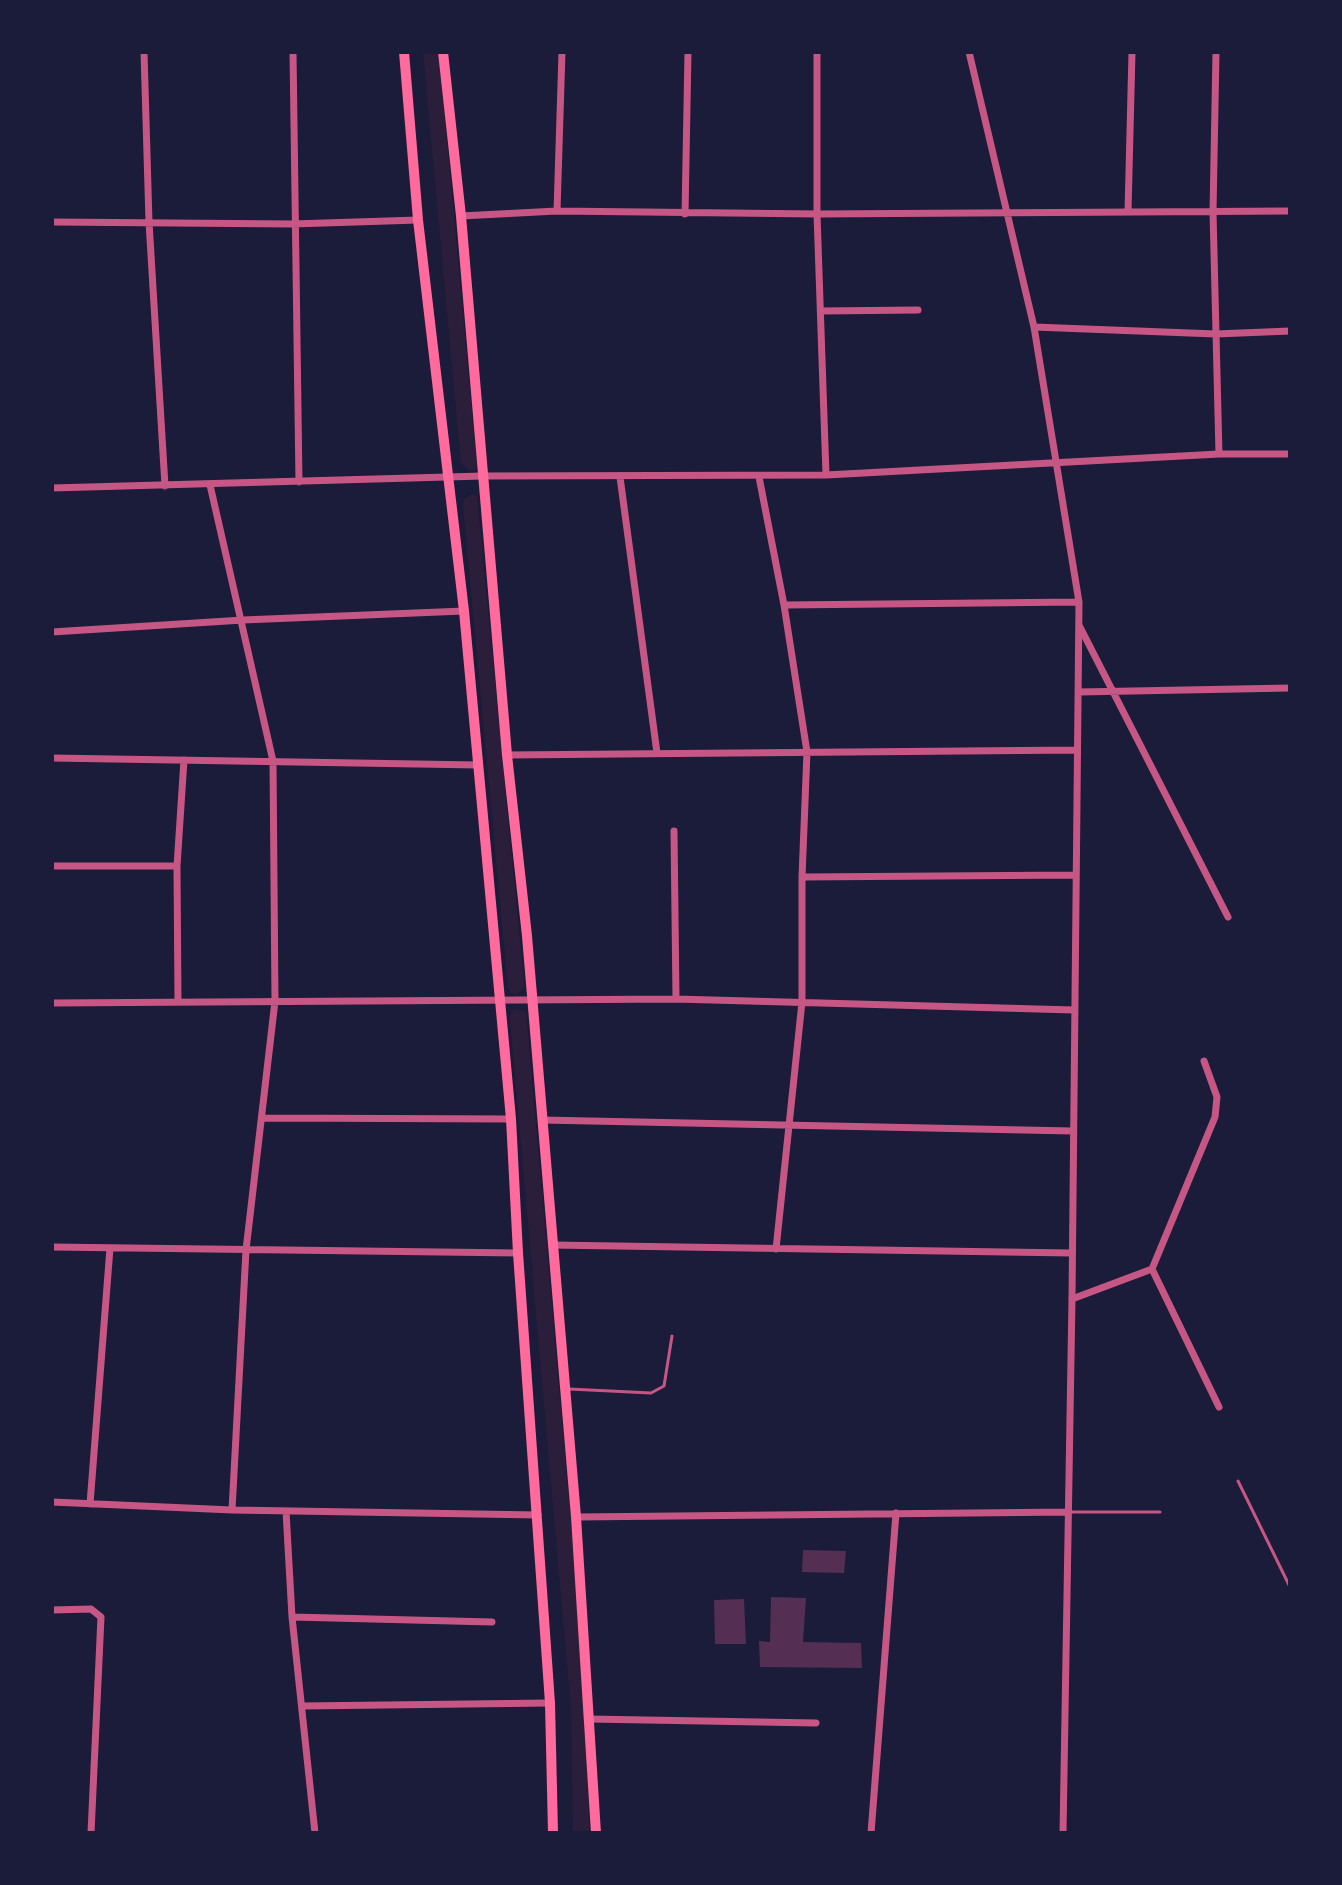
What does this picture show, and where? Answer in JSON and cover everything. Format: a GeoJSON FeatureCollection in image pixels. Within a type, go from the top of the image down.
{"type":"FeatureCollection","features":[{"type":"Feature","properties":{"kind":"main road"},"geometry":{"type":"LineString","coordinates":[[404,52],[418,220],[464,611],[511,1119],[550,1703],[553,1833]]}},
{"type":"Feature","properties":{"kind":"main road"},"geometry":{"type":"LineString","coordinates":[[443,52],[461,216],[542,1120],[576,1517],[596,1833]]}},
{"type":"Feature","properties":{"kind":"street"},"geometry":{"type":"LineString","coordinates":[[144,52],[149,222],[165,486]]}},
{"type":"Feature","properties":{"kind":"street"},"geometry":{"type":"LineString","coordinates":[[293,52],[299,482]]}},
{"type":"Feature","properties":{"kind":"street"},"geometry":{"type":"LineString","coordinates":[[557,211],[562,52]]}},
{"type":"Feature","properties":{"kind":"street"},"geometry":{"type":"LineString","coordinates":[[685,214],[688,52]]}},
{"type":"Feature","properties":{"kind":"street"},"geometry":{"type":"LineString","coordinates":[[817,52],[817,214],[826,475]]}},
{"type":"Feature","properties":{"kind":"street"},"geometry":{"type":"LineString","coordinates":[[969,52],[1034,327],[1079,602],[1063,1833]]}},
{"type":"Feature","properties":{"kind":"street"},"geometry":{"type":"LineString","coordinates":[[1128,212],[1132,52]]}},
{"type":"Feature","properties":{"kind":"street"},"geometry":{"type":"LineString","coordinates":[[1216,52],[1213,212],[1219,454]]}},
{"type":"Feature","properties":{"kind":"street"},"geometry":{"type":"LineString","coordinates":[[461,216],[557,211],[685,214],[1290,211]]}},
{"type":"Feature","properties":{"kind":"street"},"geometry":{"type":"LineString","coordinates":[[52,222],[293,224],[418,220]]}},
{"type":"Feature","properties":{"kind":"street"},"geometry":{"type":"LineString","coordinates":[[821,311],[918,310]]}},
{"type":"Feature","properties":{"kind":"street"},"geometry":{"type":"LineString","coordinates":[[1034,327],[1216,334],[1290,331]]}},
{"type":"Feature","properties":{"kind":"street"},"geometry":{"type":"LineString","coordinates":[[52,488],[483,476],[759,477],[1219,454],[1290,454]]}},
{"type":"Feature","properties":{"kind":"street"},"geometry":{"type":"LineString","coordinates":[[620,477],[657,753]]}},
{"type":"Feature","properties":{"kind":"street"},"geometry":{"type":"LineString","coordinates":[[759,477],[784,605],[807,752],[802,877],[802,1002],[776,1249]]}},
{"type":"Feature","properties":{"kind":"street"},"geometry":{"type":"LineString","coordinates":[[210,485],[273,761],[275,1001],[246,1250],[232,1510]]}},
{"type":"Feature","properties":{"kind":"street"},"geometry":{"type":"LineString","coordinates":[[784,605],[1079,602]]}},
{"type":"Feature","properties":{"kind":"street"},"geometry":{"type":"LineString","coordinates":[[52,632],[464,611]]}},
{"type":"Feature","properties":{"kind":"street"},"geometry":{"type":"LineString","coordinates":[[1080,626],[1228,917]]}},
{"type":"Feature","properties":{"kind":"street"},"geometry":{"type":"LineString","coordinates":[[1079,692],[1290,688]]}},
{"type":"Feature","properties":{"kind":"street"},"geometry":{"type":"LineString","coordinates":[[507,755],[1077,750]]}},
{"type":"Feature","properties":{"kind":"street"},"geometry":{"type":"LineString","coordinates":[[52,758],[478,765]]}},
{"type":"Feature","properties":{"kind":"street"},"geometry":{"type":"LineString","coordinates":[[178,1002],[177,866],[184,760]]}},
{"type":"Feature","properties":{"kind":"street"},"geometry":{"type":"LineString","coordinates":[[674,831],[676,999]]}},
{"type":"Feature","properties":{"kind":"street"},"geometry":{"type":"LineString","coordinates":[[52,866],[177,866]]}},
{"type":"Feature","properties":{"kind":"street"},"geometry":{"type":"LineString","coordinates":[[802,877],[1075,875]]}},
{"type":"Feature","properties":{"kind":"street"},"geometry":{"type":"LineString","coordinates":[[52,1003],[676,999],[1074,1010]]}},
{"type":"Feature","properties":{"kind":"street"},"geometry":{"type":"LineString","coordinates":[[1072,1299],[1152,1269],[1215,1117],[1217,1097],[1204,1061]]}},
{"type":"Feature","properties":{"kind":"street"},"geometry":{"type":"LineString","coordinates":[[262,1118],[511,1119]]}},
{"type":"Feature","properties":{"kind":"street"},"geometry":{"type":"LineString","coordinates":[[542,1120],[1072,1131]]}},
{"type":"Feature","properties":{"kind":"street"},"geometry":{"type":"LineString","coordinates":[[552,1245],[1071,1253]]}},
{"type":"Feature","properties":{"kind":"street"},"geometry":{"type":"LineString","coordinates":[[52,1247],[518,1253]]}},
{"type":"Feature","properties":{"kind":"street"},"geometry":{"type":"LineString","coordinates":[[90,1504],[110,1248]]}},
{"type":"Feature","properties":{"kind":"street"},"geometry":{"type":"LineString","coordinates":[[1152,1269],[1219,1407]]}},
{"type":"Feature","properties":{"kind":"street"},"geometry":{"type":"LineString","coordinates":[[52,1502],[232,1510],[538,1515]]}},
{"type":"Feature","properties":{"kind":"street"},"geometry":{"type":"LineString","coordinates":[[286,1511],[292,1617],[315,1833]]}},
{"type":"Feature","properties":{"kind":"street"},"geometry":{"type":"LineString","coordinates":[[576,1517],[1069,1512]]}},
{"type":"Feature","properties":{"kind":"street"},"geometry":{"type":"LineString","coordinates":[[871,1833],[896,1513]]}},
{"type":"Feature","properties":{"kind":"street"},"geometry":{"type":"LineString","coordinates":[[52,1610],[85,1608],[98,1613],[102,1624],[91,1833]]}},
{"type":"Feature","properties":{"kind":"street"},"geometry":{"type":"LineString","coordinates":[[292,1617],[492,1622]]}},
{"type":"Feature","properties":{"kind":"street"},"geometry":{"type":"LineString","coordinates":[[302,1706],[550,1703]]}},
{"type":"Feature","properties":{"kind":"street"},"geometry":{"type":"LineString","coordinates":[[589,1719],[816,1723]]}},
{"type":"Feature","properties":{"kind":"lane"},"geometry":{"type":"LineString","coordinates":[[565,1389],[651,1393],[664,1386],[672,1336]]}},
{"type":"Feature","properties":{"kind":"lane"},"geometry":{"type":"LineString","coordinates":[[1238,1481],[1290,1587]]}},
{"type":"Feature","properties":{"kind":"lane"},"geometry":{"type":"LineString","coordinates":[[1069,1512],[1160,1512]]}},
{"type":"Feature","properties":{"kind":"shaded area"},"geometry":{"type":"Polygon","coordinates":[[[423,52],[439,52],[477,467],[474,471],[461,464],[423,52]]]}},
{"type":"Feature","properties":{"kind":"shaded area"},"geometry":{"type":"Polygon","coordinates":[[[472,494],[477,496],[524,983],[517,994],[511,994],[508,988],[463,506],[464,499],[472,494]]]}},
{"type":"Feature","properties":{"kind":"shaded area"},"geometry":{"type":"Polygon","coordinates":[[[514,1009],[526,1011],[587,1708],[589,1833],[573,1833],[571,1710],[510,1020],[514,1009]]]}},
{"type":"Feature","properties":{"kind":"building"},"geometry":{"type":"Polygon","coordinates":[[[803,1550],[846,1551],[844,1573],[802,1572],[803,1550]]]}},
{"type":"Feature","properties":{"kind":"building"},"geometry":{"type":"Polygon","coordinates":[[[771,1597],[806,1598],[803,1642],[861,1643],[862,1668],[760,1667],[759,1641],[770,1642],[771,1597]]]}},
{"type":"Feature","properties":{"kind":"building"},"geometry":{"type":"Polygon","coordinates":[[[744,1599],[746,1644],[715,1644],[714,1600],[744,1599]]]}}]}
